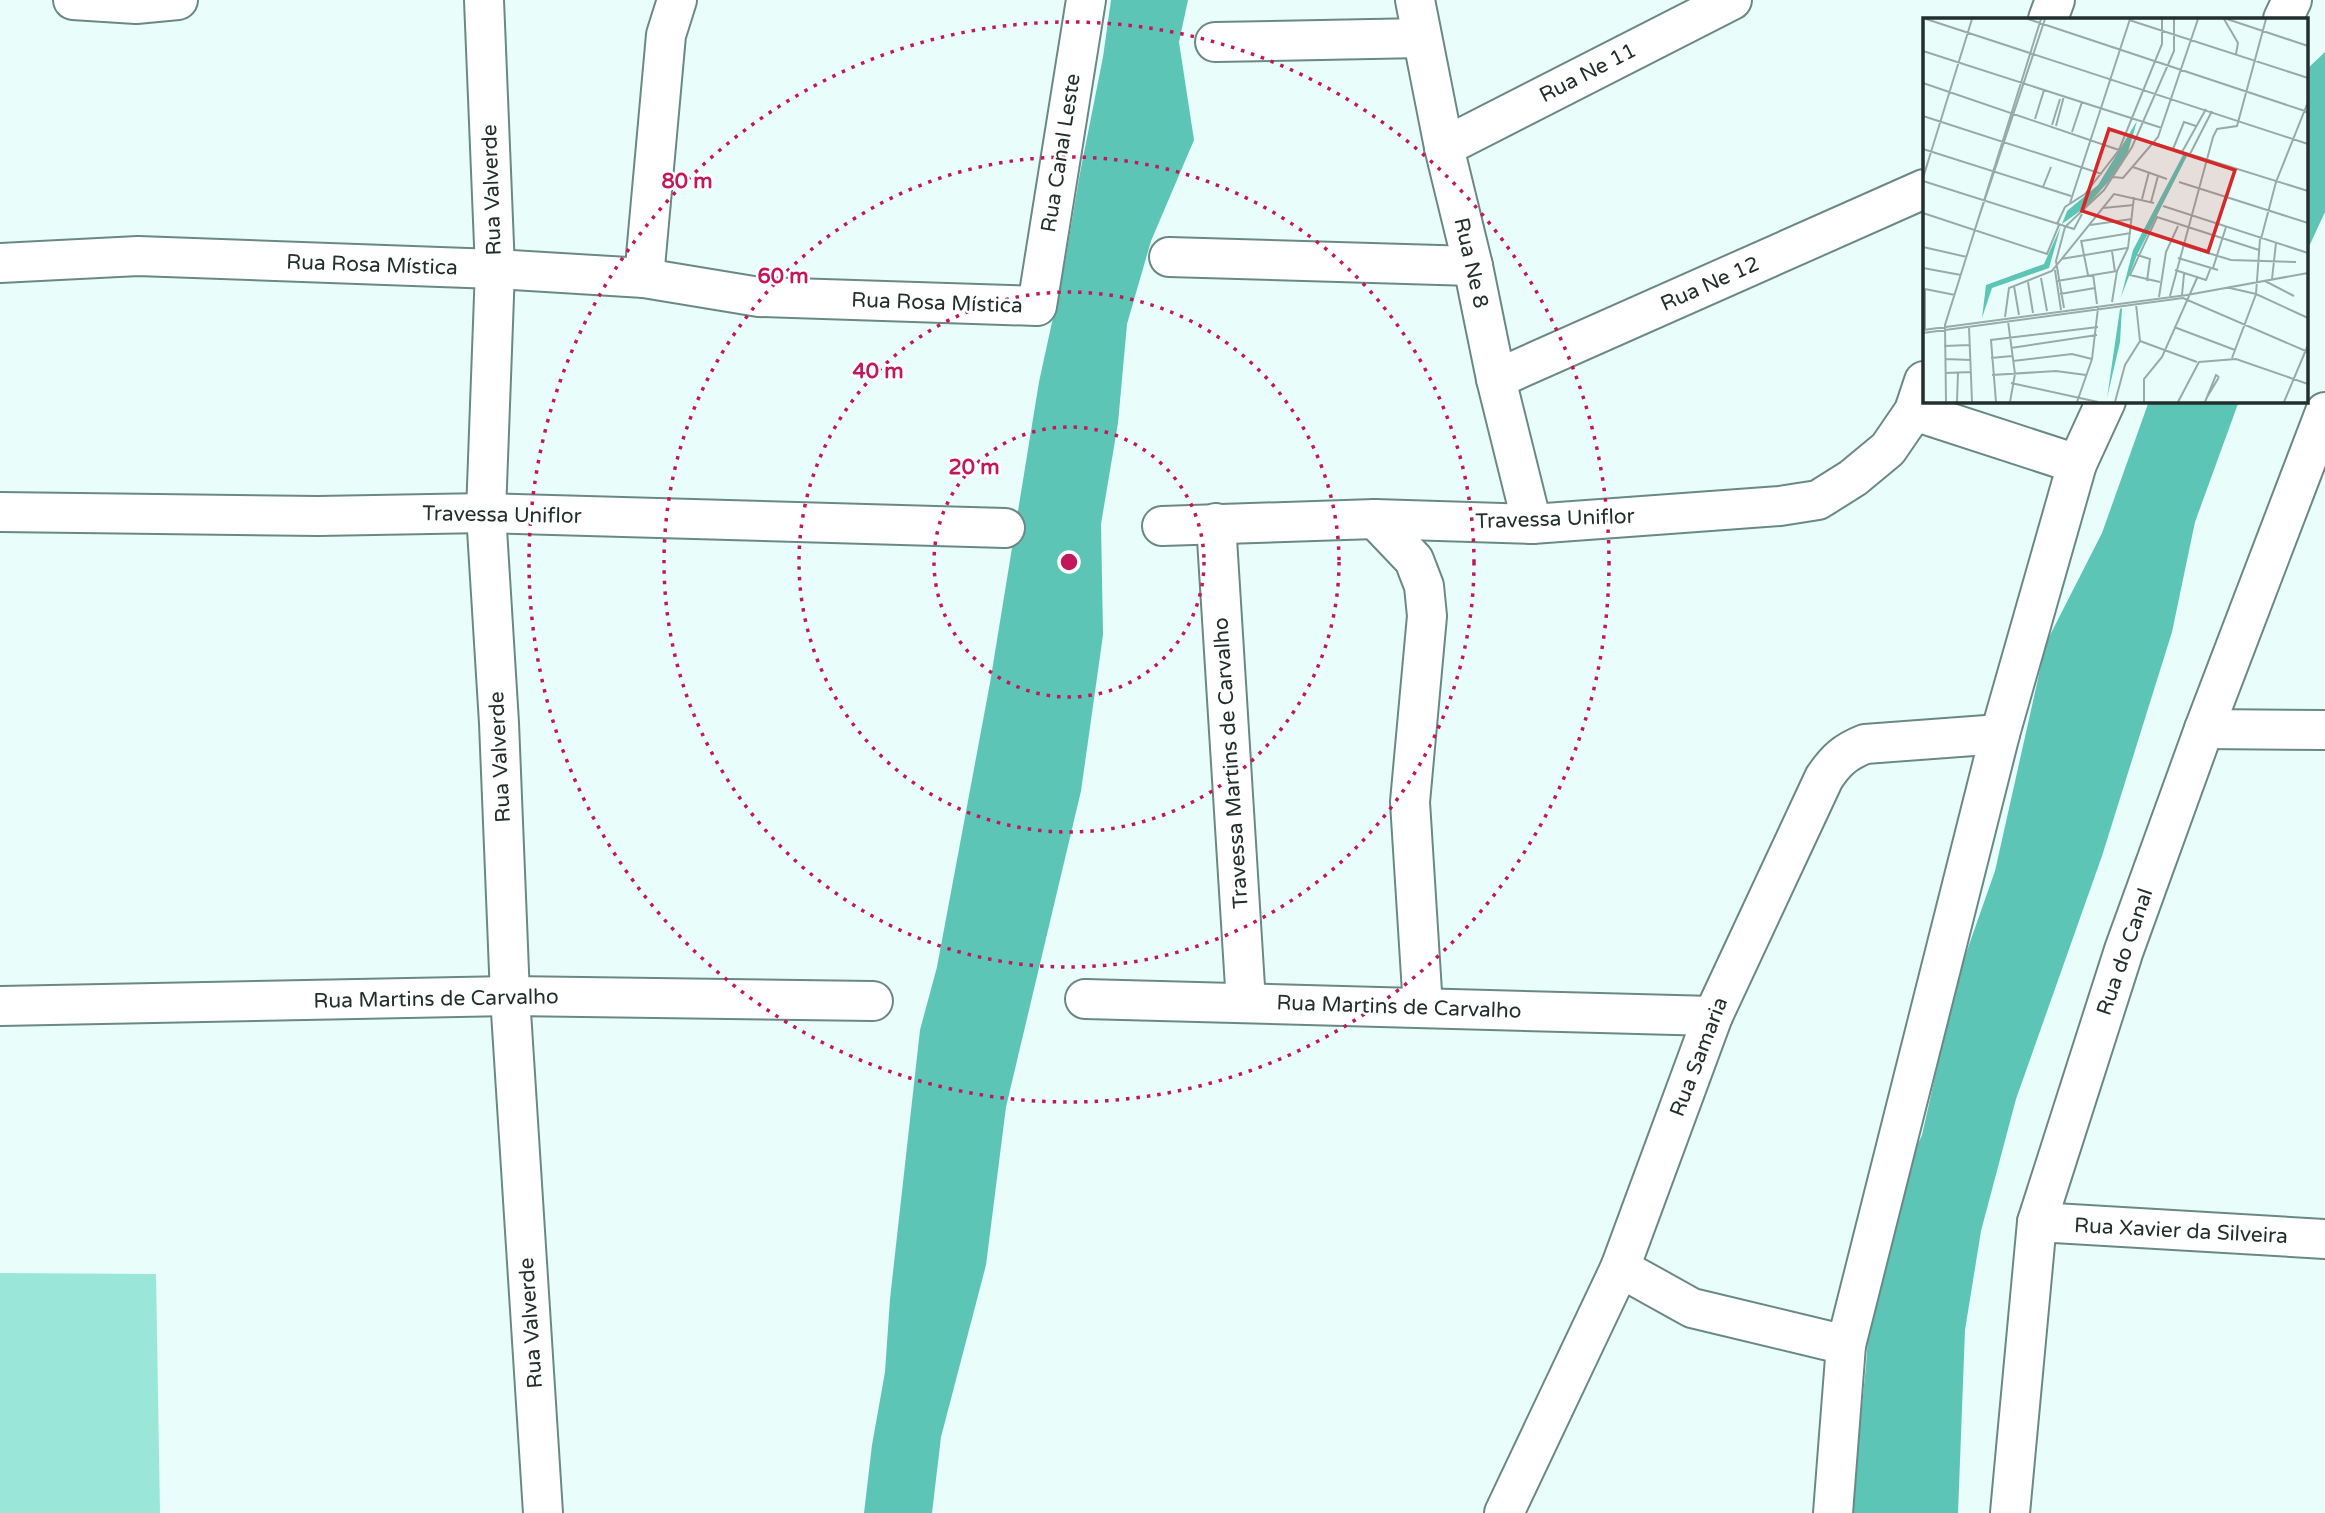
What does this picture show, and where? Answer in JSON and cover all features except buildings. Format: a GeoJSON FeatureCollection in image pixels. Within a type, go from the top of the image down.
{"type":"FeatureCollection","features":[{"type":"Feature","properties":{"kind":"street"},"geometry":{"type":"LineString","coordinates":[[73,0],[136,4],[178,0]]}},
{"type":"Feature","properties":{"kind":"street","name":"Rua Valverde"},"geometry":{"type":"LineString","coordinates":[[484,0],[495,269],[486,513],[499,723],[510,996],[543,1513]]}},
{"type":"Feature","properties":{"kind":"street"},"geometry":{"type":"LineString","coordinates":[[644,278],[666,35],[677,0]]}},
{"type":"Feature","properties":{"kind":"street","name":"Rua Canal Leste"},"geometry":{"type":"LineString","coordinates":[[1037,306],[1086,0]]}},
{"type":"Feature","properties":{"kind":"street","name":"Rua Ne 8"},"geometry":{"type":"LineString","coordinates":[[1415,0],[1444,147],[1532,524]]}},
{"type":"Feature","properties":{"kind":"street","name":"Rua Ne 11"},"geometry":{"type":"LineString","coordinates":[[1444,147],[1732,0]]}},
{"type":"Feature","properties":{"kind":"street"},"geometry":{"type":"LineString","coordinates":[[2049,18],[2055,0]]}},
{"type":"Feature","properties":{"kind":"street"},"geometry":{"type":"LineString","coordinates":[[2283,18],[2292,0]]}},
{"type":"Feature","properties":{"kind":"street"},"geometry":{"type":"LineString","coordinates":[[1215,42],[1422,38]]}},
{"type":"Feature","properties":{"kind":"street","name":"Rua Ne 12"},"geometry":{"type":"LineString","coordinates":[[1496,379],[1923,189]]}},
{"type":"Feature","properties":{"kind":"street","name":"Rua Rosa Mística"},"geometry":{"type":"LineString","coordinates":[[0,263],[138,256],[495,269],[644,278],[759,297],[1037,306]]}},
{"type":"Feature","properties":{"kind":"street"},"geometry":{"type":"LineString","coordinates":[[1169,257],[1473,266]]}},
{"type":"Feature","properties":{"kind":"street","name":"Travessa Uniflor"},"geometry":{"type":"LineString","coordinates":[[1162,526],[1375,519],[1532,524],[1780,506],[1818,500],[1853,478],[1888,449],[1919,396]]}},
{"type":"Feature","properties":{"kind":"street"},"geometry":{"type":"LineString","coordinates":[[1933,402],[2077,464]]}},
{"type":"Feature","properties":{"kind":"street"},"geometry":{"type":"LineString","coordinates":[[1833,1513],[1846,1345],[2000,734],[2077,464],[2106,402]]}},
{"type":"Feature","properties":{"kind":"street","name":"Rua do Canal"},"geometry":{"type":"LineString","coordinates":[[2011,1513],[2037,1222],[2124,950],[2204,729],[2325,412]]}},
{"type":"Feature","properties":{"kind":"street","name":"Travessa Uniflor"},"geometry":{"type":"LineString","coordinates":[[0,512],[318,516],[486,513],[1005,528]]}},
{"type":"Feature","properties":{"kind":"street"},"geometry":{"type":"LineString","coordinates":[[1375,519],[1414,560],[1424,586],[1427,617],[1410,802],[1423,1007]]}},
{"type":"Feature","properties":{"kind":"street","name":"Travessa Martins de Carvalho"},"geometry":{"type":"LineString","coordinates":[[1216,523],[1246,1003]]}},
{"type":"Feature","properties":{"kind":"street"},"geometry":{"type":"LineString","coordinates":[[2204,729],[2325,730]]}},
{"type":"Feature","properties":{"kind":"street","name":"Rua Samaria"},"geometry":{"type":"LineString","coordinates":[[1504,1513],[1620,1269],[1713,1016],[1824,778],[1835,761],[1847,751],[1865,744],[2000,734]]}},
{"type":"Feature","properties":{"kind":"street","name":"Rua Martins de Carvalho"},"geometry":{"type":"LineString","coordinates":[[0,1006],[510,996],[873,1001]]}},
{"type":"Feature","properties":{"kind":"street","name":"Rua Martins de Carvalho"},"geometry":{"type":"LineString","coordinates":[[1085,999],[1713,1016]]}},
{"type":"Feature","properties":{"kind":"street","name":"Rua Xavier da Silveira"},"geometry":{"type":"LineString","coordinates":[[2037,1222],[2325,1239]]}},
{"type":"Feature","properties":{"kind":"street"},"geometry":{"type":"LineString","coordinates":[[1620,1269],[1692,1308],[1846,1345]]}},
{"type":"Feature","properties":{"kind":"shaded area"},"geometry":{"type":"Polygon","coordinates":[[[1111,0],[1188,0],[1179,42],[1194,140],[1151,241],[1127,324],[1118,423],[1101,524],[1103,635],[1081,791],[1006,1107],[986,1265],[941,1437],[932,1513],[864,1513],[872,1445],[885,1372],[890,1299],[920,1030],[937,967],[990,683],[1039,382],[1065,262],[1111,0]]]}},
{"type":"Feature","properties":{"kind":"shaded area"},"geometry":{"type":"Polygon","coordinates":[[[2325,52],[2325,212],[2308,249],[2308,68],[2325,52]]]}},
{"type":"Feature","properties":{"kind":"shaded area"},"geometry":{"type":"Polygon","coordinates":[[[2149,402],[2239,402],[2195,522],[2172,632],[2102,856],[2016,1099],[1981,1231],[1965,1330],[1958,1513],[1851,1513],[1866,1366],[1874,1240],[1922,1135],[1957,979],[1995,871],[2046,643],[2102,533],[2149,402]]]}},
{"type":"Feature","properties":{"kind":"shaded area"},"geometry":{"type":"Polygon","coordinates":[[[0,1273],[156,1274],[160,1513],[0,1513],[0,1273]]]}}]}
